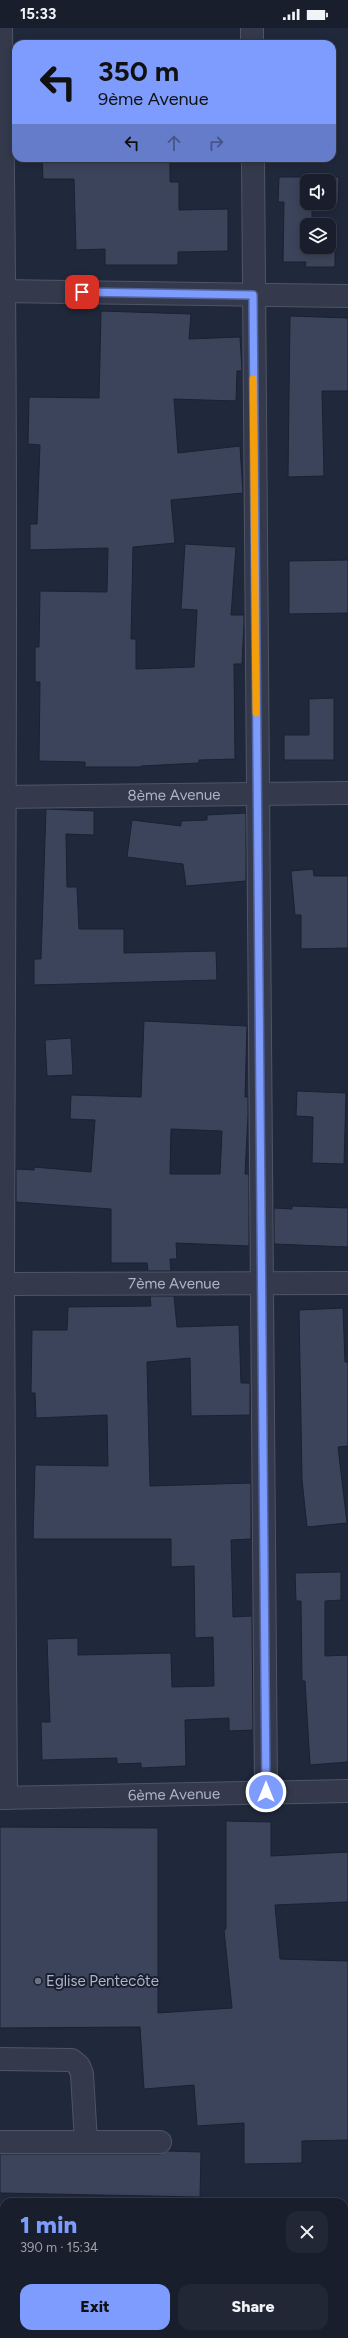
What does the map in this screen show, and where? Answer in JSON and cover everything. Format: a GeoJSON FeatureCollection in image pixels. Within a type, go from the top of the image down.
{"type":"FeatureCollection","features":[{"type":"Feature","properties":{"kind":"street"},"geometry":{"type":"LineString","coordinates":[[1,28],[3,1798]]}},
{"type":"Feature","properties":{"kind":"street"},"geometry":{"type":"LineString","coordinates":[[252,28],[252,40]]}},
{"type":"Feature","properties":{"kind":"street"},"geometry":{"type":"LineString","coordinates":[[252,162],[256,793],[266,1792]]}},
{"type":"Feature","properties":{"kind":"street"},"geometry":{"type":"LineString","coordinates":[[2,291],[348,296]]}},
{"type":"Feature","properties":{"kind":"street","name":"8ème Avenue"},"geometry":{"type":"LineString","coordinates":[[3,797],[348,793]]}},
{"type":"Feature","properties":{"kind":"street","name":"7ème Avenue"},"geometry":{"type":"LineString","coordinates":[[2,1284],[348,1283]]}},
{"type":"Feature","properties":{"kind":"street","name":"6ème Avenue"},"geometry":{"type":"LineString","coordinates":[[3,1798],[348,1791]]}},
{"type":"Feature","properties":{"kind":"street"},"geometry":{"type":"LineString","coordinates":[[0,2059],[72,2060],[79,2066],[82,2074],[86,2142]]}},
{"type":"Feature","properties":{"kind":"street"},"geometry":{"type":"LineString","coordinates":[[0,2142],[160,2142]]}},
{"type":"Feature","properties":{"kind":"building"},"geometry":{"type":"Polygon","coordinates":[[[42,162],[170,162],[170,182],[179,182],[179,210],[228,209],[228,251],[178,252],[178,265],[105,265],[105,249],[76,250],[74,179],[43,179],[42,162]]]}},
{"type":"Feature","properties":{"kind":"building"},"geometry":{"type":"Polygon","coordinates":[[[279,177],[300,177],[300,210],[312,210],[312,218],[300,218],[300,254],[335,254],[335,267],[305,267],[306,262],[283,262],[284,202],[278,202],[279,177]]]}},
{"type":"Feature","properties":{"kind":"building"},"geometry":{"type":"Polygon","coordinates":[[[336,177],[339,177],[338,203],[336,203],[336,177]]]}},
{"type":"Feature","properties":{"kind":"building"},"geometry":{"type":"Polygon","coordinates":[[[101,311],[191,314],[189,339],[240,337],[242,371],[237,371],[236,401],[174,399],[178,453],[240,446],[243,493],[171,500],[175,543],[133,547],[131,639],[136,639],[136,669],[194,667],[197,610],[181,609],[185,544],[236,547],[231,615],[244,615],[244,623],[242,664],[234,664],[235,759],[199,760],[199,763],[141,767],[85,767],[85,762],[39,761],[40,682],[35,682],[35,647],[39,647],[40,591],[107,592],[108,548],[30,550],[30,524],[37,524],[40,445],[28,444],[29,397],[99,398],[101,311]]]}},
{"type":"Feature","properties":{"kind":"building"},"geometry":{"type":"Polygon","coordinates":[[[290,316],[348,318],[348,391],[322,391],[324,476],[288,477],[290,316]]]}},
{"type":"Feature","properties":{"kind":"building"},"geometry":{"type":"Polygon","coordinates":[[[348,560],[348,613],[289,614],[289,561],[348,560]]]}},
{"type":"Feature","properties":{"kind":"building"},"geometry":{"type":"Polygon","coordinates":[[[334,698],[334,760],[284,760],[284,735],[309,735],[309,699],[334,698]]]}},
{"type":"Feature","properties":{"kind":"building"},"geometry":{"type":"Polygon","coordinates":[[[46,809],[94,811],[94,835],[66,834],[67,887],[77,887],[79,929],[124,929],[124,953],[216,951],[217,980],[34,985],[34,959],[41,959],[46,809]]]}},
{"type":"Feature","properties":{"kind":"building"},"geometry":{"type":"Polygon","coordinates":[[[246,813],[246,881],[186,886],[183,864],[127,857],[132,820],[181,826],[181,821],[207,820],[207,815],[246,813]]]}},
{"type":"Feature","properties":{"kind":"building"},"geometry":{"type":"Polygon","coordinates":[[[313,869],[314,876],[348,876],[348,948],[301,949],[301,915],[295,915],[291,871],[313,869]]]}},
{"type":"Feature","properties":{"kind":"building"},"geometry":{"type":"Polygon","coordinates":[[[144,1021],[247,1026],[245,1097],[248,1097],[248,1116],[245,1174],[249,1174],[249,1246],[176,1243],[177,1259],[170,1259],[171,1271],[148,1271],[147,1263],[111,1263],[111,1209],[16,1202],[16,1169],[34,1170],[34,1167],[91,1172],[95,1120],[70,1119],[71,1095],[141,1097],[144,1021]],[[171,1129],[170,1174],[220,1174],[222,1131],[171,1129]]]}},
{"type":"Feature","properties":{"kind":"building"},"geometry":{"type":"Polygon","coordinates":[[[71,1038],[73,1075],[47,1076],[45,1040],[71,1038]]]}},
{"type":"Feature","properties":{"kind":"building"},"geometry":{"type":"Polygon","coordinates":[[[297,1091],[346,1093],[344,1164],[312,1163],[313,1117],[296,1116],[297,1091]]]}},
{"type":"Feature","properties":{"kind":"building"},"geometry":{"type":"Polygon","coordinates":[[[292,1206],[348,1208],[348,1247],[274,1244],[274,1208],[292,1209],[292,1206]]]}},
{"type":"Feature","properties":{"kind":"building"},"geometry":{"type":"Polygon","coordinates":[[[150,1296],[174,1296],[177,1327],[239,1325],[241,1383],[250,1383],[250,1415],[191,1416],[190,1358],[147,1362],[150,1486],[251,1483],[251,1539],[231,1540],[233,1617],[252,1616],[253,1730],[229,1731],[229,1718],[185,1720],[186,1766],[141,1768],[141,1763],[117,1764],[117,1758],[42,1760],[41,1722],[50,1722],[47,1639],[78,1638],[78,1655],[171,1653],[172,1687],[214,1686],[213,1637],[195,1638],[194,1566],[171,1567],[171,1539],[33,1539],[35,1465],[108,1466],[107,1415],[36,1418],[35,1393],[31,1393],[32,1330],[67,1330],[68,1307],[151,1306],[150,1296]]]}},
{"type":"Feature","properties":{"kind":"building"},"geometry":{"type":"Polygon","coordinates":[[[343,1308],[345,1362],[348,1362],[348,1446],[338,1447],[347,1523],[307,1527],[302,1480],[299,1310],[343,1308]]]}},
{"type":"Feature","properties":{"kind":"building"},"geometry":{"type":"Polygon","coordinates":[[[341,1572],[341,1600],[325,1601],[325,1656],[348,1655],[348,1762],[310,1765],[305,1681],[302,1681],[301,1601],[296,1601],[295,1573],[341,1572]]]}},
{"type":"Feature","properties":{"kind":"building"},"geometry":{"type":"Polygon","coordinates":[[[226,1821],[271,1822],[271,1856],[348,1852],[348,1902],[275,1905],[280,1959],[348,1961],[348,2140],[302,2141],[302,2163],[244,2164],[244,2123],[197,2126],[194,2085],[144,2089],[140,2027],[0,2028],[0,1827],[158,1828],[158,2013],[232,2008],[224,1930],[226,1929],[226,1821]]]}},
{"type":"Feature","properties":{"kind":"building"},"geometry":{"type":"Polygon","coordinates":[[[168,2151],[201,2152],[200,2197],[0,2193],[0,2154],[160,2154],[168,2151]]]}},
{"type":"Feature","properties":{"kind":"slow traffic"},"geometry":{"type":"LineString","coordinates":[[253,379],[256,713]]}},
{"type":"Feature","properties":{"kind":"place","name":"Eglise Pentecôte"},"geometry":{"type":"Point","coordinates":[38,1981]}},
{"type":"Feature","properties":{"kind":"route"},"geometry":{"type":"LineString","coordinates":[[82,292],[253,295],[256,793],[262,1268],[266,1792]]}}]}
